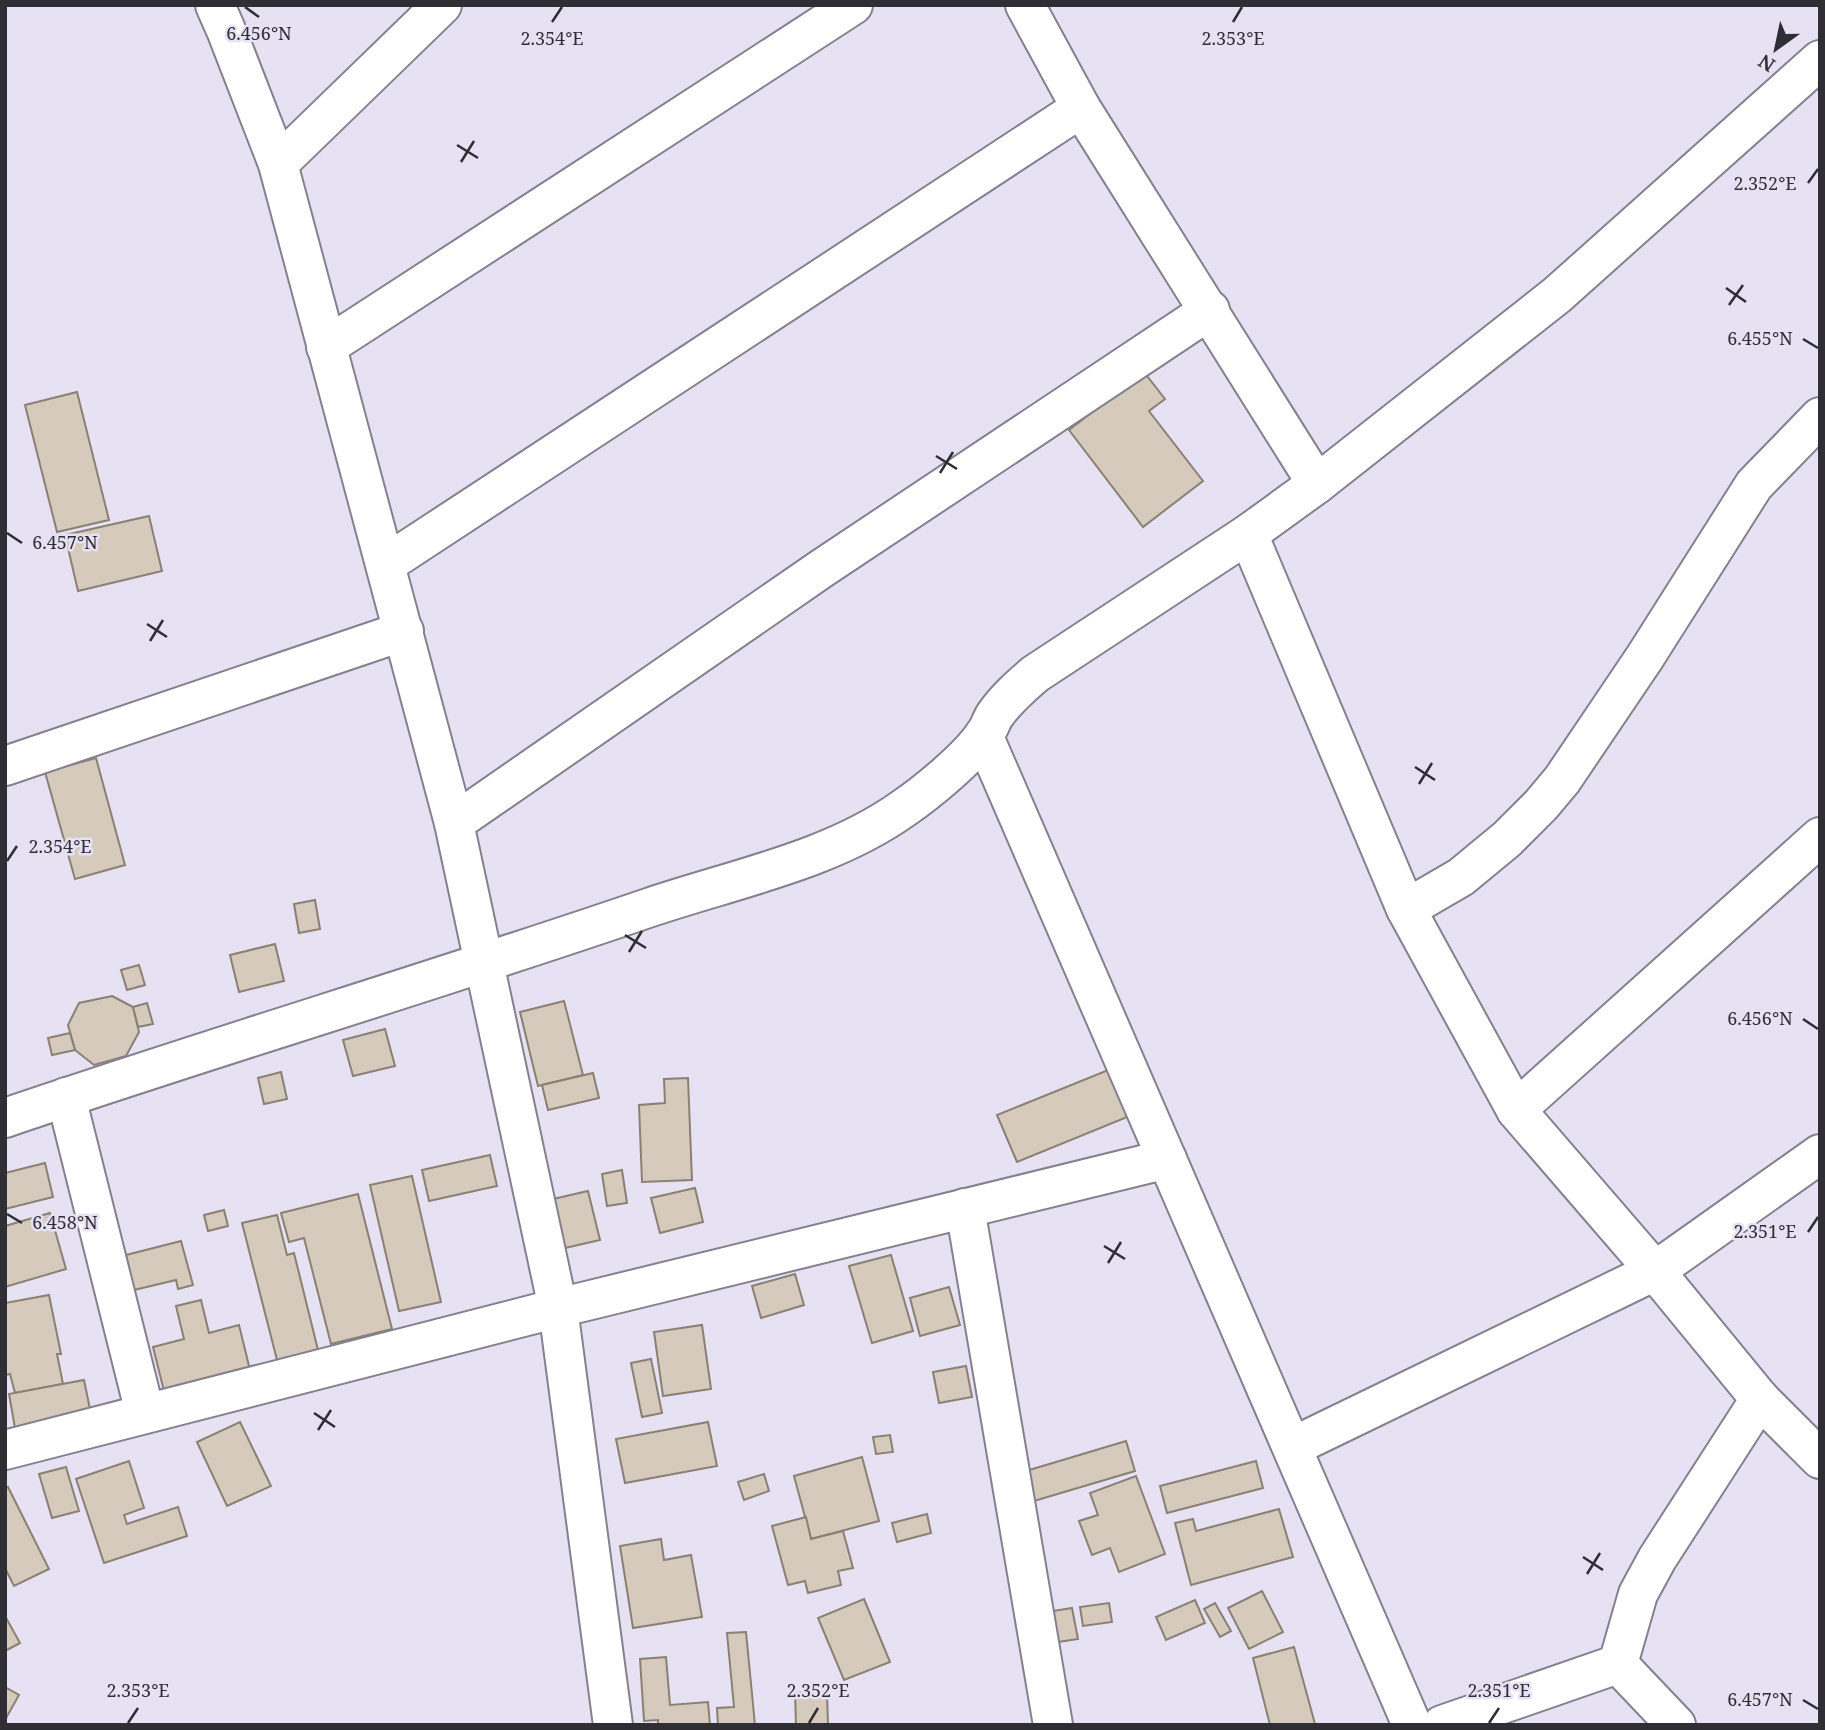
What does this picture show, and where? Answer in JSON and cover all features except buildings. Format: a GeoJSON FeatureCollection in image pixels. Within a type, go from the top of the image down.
{"type":"FeatureCollection","features":[{"type":"Feature","properties":{"kind":"street"},"geometry":{"type":"LineString","coordinates":[[215,5],[278,164],[454,823],[558,1308],[613,1725]]}},
{"type":"Feature","properties":{"kind":"street"},"geometry":{"type":"LineString","coordinates":[[278,164],[442,5]]}},
{"type":"Feature","properties":{"kind":"street"},"geometry":{"type":"LineString","coordinates":[[326,347],[853,5]]}},
{"type":"Feature","properties":{"kind":"street"},"geometry":{"type":"LineString","coordinates":[[1025,5],[1082,108],[1317,484]]}},
{"type":"Feature","properties":{"kind":"street"},"geometry":{"type":"LineString","coordinates":[[5,1118],[805,858],[861,834],[903,809],[943,778],[984,737],[995,715],[1035,674],[1248,534],[1317,484],[1557,295],[1820,60]]}},
{"type":"Feature","properties":{"kind":"street"},"geometry":{"type":"LineString","coordinates":[[386,564],[1082,108]]}},
{"type":"Feature","properties":{"kind":"street"},"geometry":{"type":"LineString","coordinates":[[454,823],[821,569],[1210,310]]}},
{"type":"Feature","properties":{"kind":"street"},"geometry":{"type":"LineString","coordinates":[[1406,909],[1461,877],[1507,839],[1541,805],[1562,780],[1645,657],[1747,495],[1820,417]]}},
{"type":"Feature","properties":{"kind":"street"},"geometry":{"type":"LineString","coordinates":[[1248,534],[1406,909],[1516,1110],[1655,1271],[1760,1399],[1820,1459]]}},
{"type":"Feature","properties":{"kind":"street"},"geometry":{"type":"LineString","coordinates":[[5,766],[404,631]]}},
{"type":"Feature","properties":{"kind":"street"},"geometry":{"type":"LineString","coordinates":[[984,737],[1412,1725]]}},
{"type":"Feature","properties":{"kind":"street"},"geometry":{"type":"LineString","coordinates":[[1516,1110],[1820,837]]}},
{"type":"Feature","properties":{"kind":"street"},"geometry":{"type":"LineString","coordinates":[[66,1097],[145,1413]]}},
{"type":"Feature","properties":{"kind":"street"},"geometry":{"type":"LineString","coordinates":[[1292,1447],[1655,1271],[1820,1154]]}},
{"type":"Feature","properties":{"kind":"street"},"geometry":{"type":"LineString","coordinates":[[5,1450],[558,1308],[1167,1159]]}},
{"type":"Feature","properties":{"kind":"street"},"geometry":{"type":"LineString","coordinates":[[965,1209],[1053,1725]]}},
{"type":"Feature","properties":{"kind":"street"},"geometry":{"type":"LineString","coordinates":[[1618,1664],[1638,1594],[1657,1559],[1760,1399]]}},
{"type":"Feature","properties":{"kind":"street"},"geometry":{"type":"LineString","coordinates":[[1442,1725],[1618,1664]]}},
{"type":"Feature","properties":{"kind":"street"},"geometry":{"type":"LineString","coordinates":[[1618,1664],[1676,1725]]}}]}
